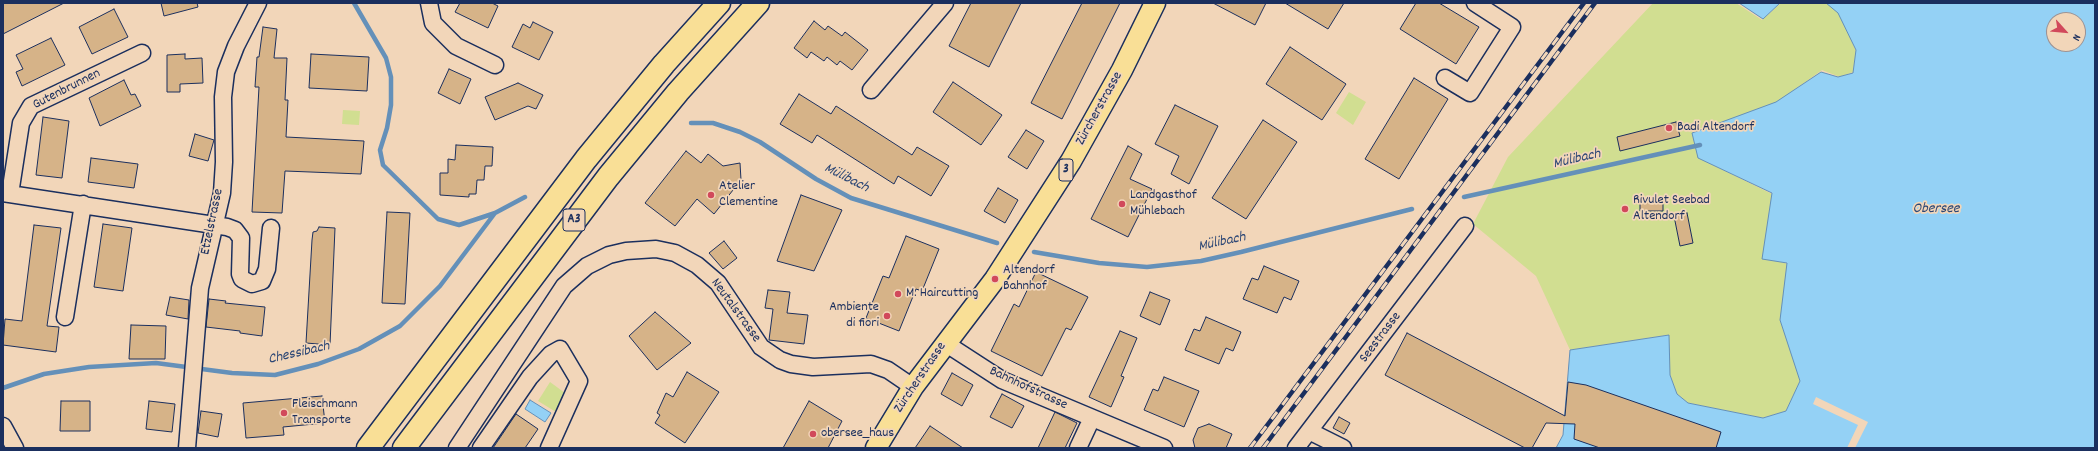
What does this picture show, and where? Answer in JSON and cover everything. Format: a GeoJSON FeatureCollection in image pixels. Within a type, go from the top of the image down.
{"type":"FeatureCollection","features":[{"type":"Feature","properties":{"kind":"highway","name":"A3"},"geometry":{"type":"LineString","coordinates":[[368,448],[586,159],[664,64],[719,3]]}},
{"type":"Feature","properties":{"kind":"highway","name":"A3"},"geometry":{"type":"LineString","coordinates":[[404,448],[608,177],[683,86],[758,3]]}},
{"type":"Feature","properties":{"kind":"main road","name":"Zürcherstrasse"},"geometry":{"type":"LineString","coordinates":[[876,448],[913,387],[995,279],[1071,161],[1115,82],[1155,3]]}},
{"type":"Feature","properties":{"kind":"street","name":"Etzelstrasse"},"geometry":{"type":"LineString","coordinates":[[187,448],[200,288],[213,224],[222,193],[224,162],[223,97],[226,72],[236,46],[258,3]]}},
{"type":"Feature","properties":{"kind":"street"},"geometry":{"type":"LineString","coordinates":[[429,3],[433,23],[456,46],[495,66]]}},
{"type":"Feature","properties":{"kind":"street"},"geometry":{"type":"LineString","coordinates":[[871,90],[945,3]]}},
{"type":"Feature","properties":{"kind":"street"},"geometry":{"type":"LineString","coordinates":[[1445,78],[1470,93],[1512,27],[1475,3]]}},
{"type":"Feature","properties":{"kind":"street","name":"Gutenbrunnen"},"geometry":{"type":"LineString","coordinates":[[142,53],[31,106],[21,123],[7,194],[213,224],[235,230],[241,238],[240,274],[242,279],[252,284],[262,281],[267,269],[271,228]]}},
{"type":"Feature","properties":{"kind":"street"},"geometry":{"type":"LineString","coordinates":[[65,317],[83,204]]}},
{"type":"Feature","properties":{"kind":"street","name":"Seestrasse"},"geometry":{"type":"LineString","coordinates":[[1296,448],[1465,226]]}},
{"type":"Feature","properties":{"kind":"street","name":"Neutalstrasse"},"geometry":{"type":"LineString","coordinates":[[457,448],[564,286],[587,266],[609,255],[626,251],[656,249],[675,253],[697,265],[718,283],[761,347],[780,360],[791,364],[813,367],[871,364],[888,370],[913,387]]}},
{"type":"Feature","properties":{"kind":"street","name":"Bahnhofstrasse"},"geometry":{"type":"LineString","coordinates":[[945,343],[1002,380],[1164,448]]}},
{"type":"Feature","properties":{"kind":"street"},"geometry":{"type":"LineString","coordinates":[[481,448],[530,377],[551,354],[560,349],[578,381],[549,448]]}},
{"type":"Feature","properties":{"kind":"street"},"geometry":{"type":"LineString","coordinates":[[1078,448],[1092,418]]}},
{"type":"Feature","properties":{"kind":"street"},"geometry":{"type":"LineString","coordinates":[[3,426],[15,448]]}},
{"type":"Feature","properties":{"kind":"street"},"geometry":{"type":"LineString","coordinates":[[1309,431],[1343,448]]}},
{"type":"Feature","properties":{"kind":"green space","name":"Rivulet Seebad Altendorf"},"geometry":{"type":"Polygon","coordinates":[[[1653,3],[1736,3],[1762,20],[1781,3],[1830,3],[1839,11],[1856,51],[1853,72],[1840,77],[1822,70],[1771,107],[1692,131],[1699,158],[1772,194],[1764,257],[1788,264],[1800,381],[1786,411],[1763,418],[1688,403],[1677,394],[1670,375],[1668,335],[1570,350],[1536,276],[1473,224],[1508,157],[1653,3]]]}},
{"type":"Feature","properties":{"kind":"green space"},"geometry":{"type":"Polygon","coordinates":[[[1349,92],[1366,102],[1353,125],[1336,113],[1349,92]]]}},
{"type":"Feature","properties":{"kind":"green space"},"geometry":{"type":"Polygon","coordinates":[[[343,110],[360,111],[359,125],[342,124],[343,110]]]}},
{"type":"Feature","properties":{"kind":"green space"},"geometry":{"type":"Polygon","coordinates":[[[550,382],[565,393],[556,412],[538,401],[550,382]]]}},
{"type":"Feature","properties":{"kind":"water"},"geometry":{"type":"Polygon","coordinates":[[[1739,3],[1780,3],[1763,19],[1739,3]]]}},
{"type":"Feature","properties":{"kind":"water","name":"Obersee"},"geometry":{"type":"Polygon","coordinates":[[[1826,3],[2095,3],[2095,448],[1556,448],[1563,435],[1570,350],[1669,335],[1670,375],[1677,394],[1688,403],[1763,418],[1786,411],[1800,381],[1780,320],[1787,263],[1762,259],[1772,193],[1698,158],[1692,133],[1776,102],[1821,72],[1838,77],[1853,73],[1856,50],[1838,13],[1826,3]]]}},
{"type":"Feature","properties":{"kind":"water"},"geometry":{"type":"Polygon","coordinates":[[[530,400],[551,413],[545,422],[525,409],[530,400]]]}},
{"type":"Feature","properties":{"kind":"pier"},"geometry":{"type":"Polygon","coordinates":[[[1816,397],[1868,422],[1855,448],[1847,448],[1858,425],[1813,404],[1816,397]]]}},
{"type":"Feature","properties":{"kind":"building"},"geometry":{"type":"Polygon","coordinates":[[[3,3],[64,3],[3,34],[3,3]]]}},
{"type":"Feature","properties":{"kind":"building"},"geometry":{"type":"Polygon","coordinates":[[[161,3],[197,3],[198,7],[164,16],[161,3]]]}},
{"type":"Feature","properties":{"kind":"building"},"geometry":{"type":"Polygon","coordinates":[[[460,3],[492,3],[498,6],[488,28],[455,12],[460,3]]]}},
{"type":"Feature","properties":{"kind":"building"},"geometry":{"type":"Polygon","coordinates":[[[971,3],[1021,3],[989,67],[949,46],[971,3]]]}},
{"type":"Feature","properties":{"kind":"building"},"geometry":{"type":"Polygon","coordinates":[[[1082,3],[1120,3],[1062,119],[1031,103],[1082,3]]]}},
{"type":"Feature","properties":{"kind":"building"},"geometry":{"type":"Polygon","coordinates":[[[1213,3],[1266,3],[1255,25],[1213,3]]]}},
{"type":"Feature","properties":{"kind":"building"},"geometry":{"type":"Polygon","coordinates":[[[1285,3],[1344,3],[1328,29],[1285,3]]]}},
{"type":"Feature","properties":{"kind":"building"},"geometry":{"type":"Polygon","coordinates":[[[1416,3],[1439,3],[1479,27],[1456,64],[1400,29],[1416,3]]]}},
{"type":"Feature","properties":{"kind":"building"},"geometry":{"type":"Polygon","coordinates":[[[114,9],[128,37],[92,54],[79,27],[114,9]]]}},
{"type":"Feature","properties":{"kind":"building"},"geometry":{"type":"Polygon","coordinates":[[[814,21],[825,30],[828,26],[842,36],[845,32],[868,50],[852,70],[840,61],[837,65],[827,57],[824,61],[811,52],[807,58],[794,48],[814,21]]]}},
{"type":"Feature","properties":{"kind":"building"},"geometry":{"type":"Polygon","coordinates":[[[533,22],[553,32],[539,60],[512,47],[523,24],[530,28],[533,22]]]}},
{"type":"Feature","properties":{"kind":"building"},"geometry":{"type":"Polygon","coordinates":[[[263,27],[277,29],[274,58],[287,58],[285,100],[288,100],[286,137],[364,141],[361,174],[285,171],[282,213],[252,212],[259,87],[255,87],[257,57],[259,57],[263,27]]]}},
{"type":"Feature","properties":{"kind":"building"},"geometry":{"type":"Polygon","coordinates":[[[51,38],[65,65],[22,86],[16,72],[23,69],[16,55],[51,38]]]}},
{"type":"Feature","properties":{"kind":"building"},"geometry":{"type":"Polygon","coordinates":[[[1290,47],[1346,84],[1322,120],[1266,84],[1290,47]]]}},
{"type":"Feature","properties":{"kind":"building"},"geometry":{"type":"Polygon","coordinates":[[[185,54],[185,59],[202,58],[203,83],[180,84],[180,92],[167,92],[167,55],[185,54]]]}},
{"type":"Feature","properties":{"kind":"building"},"geometry":{"type":"Polygon","coordinates":[[[311,54],[369,57],[367,91],[309,88],[311,54]]]}},
{"type":"Feature","properties":{"kind":"building"},"geometry":{"type":"Polygon","coordinates":[[[449,69],[471,79],[460,104],[438,93],[449,69]]]}},
{"type":"Feature","properties":{"kind":"building"},"geometry":{"type":"Polygon","coordinates":[[[1414,78],[1448,99],[1399,179],[1365,159],[1414,78]]]}},
{"type":"Feature","properties":{"kind":"building"},"geometry":{"type":"Polygon","coordinates":[[[124,80],[131,95],[135,94],[141,106],[100,126],[89,98],[124,80]]]}},
{"type":"Feature","properties":{"kind":"building"},"geometry":{"type":"Polygon","coordinates":[[[953,82],[1002,115],[981,145],[933,112],[953,82]]]}},
{"type":"Feature","properties":{"kind":"building"},"geometry":{"type":"Polygon","coordinates":[[[518,83],[543,95],[536,109],[528,106],[495,120],[485,97],[518,83]]]}},
{"type":"Feature","properties":{"kind":"building"},"geometry":{"type":"Polygon","coordinates":[[[799,94],[831,114],[836,106],[912,155],[917,147],[949,166],[931,196],[898,176],[894,184],[817,135],[812,143],[780,124],[799,94]]]}},
{"type":"Feature","properties":{"kind":"building"},"geometry":{"type":"Polygon","coordinates":[[[1175,105],[1218,126],[1189,184],[1171,174],[1179,156],[1155,144],[1175,105]]]}},
{"type":"Feature","properties":{"kind":"building"},"geometry":{"type":"Polygon","coordinates":[[[43,117],[69,121],[62,178],[36,175],[43,117]]]}},
{"type":"Feature","properties":{"kind":"building"},"geometry":{"type":"Polygon","coordinates":[[[1263,120],[1297,142],[1246,219],[1212,198],[1263,120]]]}},
{"type":"Feature","properties":{"kind":"building"},"geometry":{"type":"Polygon","coordinates":[[[1676,122],[1680,136],[1620,151],[1617,137],[1676,122]]]}},
{"type":"Feature","properties":{"kind":"building"},"geometry":{"type":"Polygon","coordinates":[[[1026,130],[1044,141],[1027,169],[1008,157],[1026,130]]]}},
{"type":"Feature","properties":{"kind":"building"},"geometry":{"type":"Polygon","coordinates":[[[195,134],[214,140],[208,161],[189,156],[195,134]]]}},
{"type":"Feature","properties":{"kind":"building"},"geometry":{"type":"Polygon","coordinates":[[[456,145],[493,147],[492,166],[485,166],[484,180],[477,180],[476,194],[469,194],[469,197],[440,195],[440,173],[448,173],[448,159],[455,160],[456,145]]]}},
{"type":"Feature","properties":{"kind":"building"},"geometry":{"type":"Polygon","coordinates":[[[1128,146],[1142,154],[1130,179],[1152,189],[1128,237],[1091,219],[1128,146]]]}},
{"type":"Feature","properties":{"kind":"building"},"geometry":{"type":"Polygon","coordinates":[[[686,151],[701,163],[708,154],[723,166],[740,163],[741,180],[714,214],[697,199],[675,226],[645,203],[686,151]]]}},
{"type":"Feature","properties":{"kind":"building"},"geometry":{"type":"Polygon","coordinates":[[[91,158],[138,164],[134,188],[88,182],[91,158]]]}},
{"type":"Feature","properties":{"kind":"building"},"geometry":{"type":"Polygon","coordinates":[[[998,188],[1018,200],[1005,223],[984,211],[998,188]]]}},
{"type":"Feature","properties":{"kind":"building"},"geometry":{"type":"Polygon","coordinates":[[[801,195],[842,210],[814,271],[777,261],[801,195]]]}},
{"type":"Feature","properties":{"kind":"building"},"geometry":{"type":"Polygon","coordinates":[[[1640,198],[1663,198],[1663,211],[1640,211],[1640,198]]]}},
{"type":"Feature","properties":{"kind":"building"},"geometry":{"type":"Polygon","coordinates":[[[387,212],[410,213],[405,304],[382,303],[387,212]]]}},
{"type":"Feature","properties":{"kind":"building"},"geometry":{"type":"Polygon","coordinates":[[[1687,213],[1693,243],[1680,246],[1674,216],[1687,213]]]}},
{"type":"Feature","properties":{"kind":"building"},"geometry":{"type":"Polygon","coordinates":[[[103,224],[132,228],[123,291],[94,287],[103,224]]]}},
{"type":"Feature","properties":{"kind":"building"},"geometry":{"type":"Polygon","coordinates":[[[34,225],[61,228],[47,326],[59,327],[56,352],[3,345],[5,319],[22,321],[34,225]]]}},
{"type":"Feature","properties":{"kind":"building"},"geometry":{"type":"Polygon","coordinates":[[[319,227],[335,228],[330,345],[306,343],[312,240],[313,232],[317,231],[319,227]]]}},
{"type":"Feature","properties":{"kind":"building"},"geometry":{"type":"Polygon","coordinates":[[[906,236],[939,249],[922,291],[916,289],[899,331],[866,318],[883,276],[889,278],[906,236]]]}},
{"type":"Feature","properties":{"kind":"building"},"geometry":{"type":"Polygon","coordinates":[[[724,241],[737,258],[723,269],[709,253],[724,241]]]}},
{"type":"Feature","properties":{"kind":"building"},"geometry":{"type":"Polygon","coordinates":[[[1264,266],[1299,281],[1291,300],[1284,297],[1277,313],[1243,299],[1252,278],[1258,280],[1264,266]]]}},
{"type":"Feature","properties":{"kind":"building"},"geometry":{"type":"Polygon","coordinates":[[[1036,272],[1088,297],[1071,330],[1066,328],[1042,376],[991,351],[1014,304],[1019,307],[1036,272]]]}},
{"type":"Feature","properties":{"kind":"building"},"geometry":{"type":"Polygon","coordinates":[[[768,290],[790,292],[787,313],[808,315],[804,344],[769,340],[773,309],[765,308],[768,290]]]}},
{"type":"Feature","properties":{"kind":"building"},"geometry":{"type":"Polygon","coordinates":[[[1150,292],[1170,300],[1160,325],[1140,316],[1150,292]]]}},
{"type":"Feature","properties":{"kind":"building"},"geometry":{"type":"Polygon","coordinates":[[[170,297],[189,300],[188,319],[166,315],[170,297]]]}},
{"type":"Feature","properties":{"kind":"building"},"geometry":{"type":"Polygon","coordinates":[[[209,299],[226,301],[225,303],[265,307],[262,336],[240,333],[240,331],[206,327],[209,299]]]}},
{"type":"Feature","properties":{"kind":"building"},"geometry":{"type":"Polygon","coordinates":[[[655,312],[691,343],[657,370],[629,336],[655,312]]]}},
{"type":"Feature","properties":{"kind":"building"},"geometry":{"type":"Polygon","coordinates":[[[1206,317],[1241,332],[1233,351],[1226,348],[1219,364],[1185,350],[1194,329],[1200,331],[1206,317]]]}},
{"type":"Feature","properties":{"kind":"building"},"geometry":{"type":"Polygon","coordinates":[[[131,325],[166,326],[165,359],[129,359],[131,325]]]}},
{"type":"Feature","properties":{"kind":"building"},"geometry":{"type":"Polygon","coordinates":[[[1120,331],[1137,338],[1121,376],[1124,377],[1111,407],[1089,397],[1120,331]]]}},
{"type":"Feature","properties":{"kind":"building"},"geometry":{"type":"Polygon","coordinates":[[[1407,333],[1565,416],[1568,382],[1586,385],[1721,432],[1716,448],[1600,448],[1574,439],[1575,424],[1546,423],[1532,448],[1525,448],[1385,375],[1407,333]]]}},
{"type":"Feature","properties":{"kind":"building"},"geometry":{"type":"Polygon","coordinates":[[[687,372],[719,392],[685,443],[655,423],[660,415],[657,413],[666,393],[673,397],[687,372]]]}},
{"type":"Feature","properties":{"kind":"building"},"geometry":{"type":"Polygon","coordinates":[[[952,373],[973,385],[962,406],[941,394],[952,373]]]}},
{"type":"Feature","properties":{"kind":"building"},"geometry":{"type":"Polygon","coordinates":[[[1164,377],[1199,391],[1184,427],[1144,410],[1153,389],[1158,391],[1164,377]]]}},
{"type":"Feature","properties":{"kind":"building"},"geometry":{"type":"Polygon","coordinates":[[[1002,394],[1024,406],[1012,428],[990,417],[1002,394]]]}},
{"type":"Feature","properties":{"kind":"building","name":"Fleischmann Transporte"},"geometry":{"type":"Polygon","coordinates":[[[322,396],[325,423],[283,427],[284,435],[246,438],[243,403],[322,396]]]}},
{"type":"Feature","properties":{"kind":"building"},"geometry":{"type":"Polygon","coordinates":[[[61,401],[90,401],[90,431],[60,431],[61,401]]]}},
{"type":"Feature","properties":{"kind":"building"},"geometry":{"type":"Polygon","coordinates":[[[149,401],[175,404],[172,432],[146,429],[149,401]]]}},
{"type":"Feature","properties":{"kind":"building","name":"obersee_haus"},"geometry":{"type":"Polygon","coordinates":[[[809,401],[842,421],[828,448],[783,448],[809,401]]]}},
{"type":"Feature","properties":{"kind":"building"},"geometry":{"type":"Polygon","coordinates":[[[201,411],[222,414],[218,437],[198,433],[201,411]]]}},
{"type":"Feature","properties":{"kind":"building"},"geometry":{"type":"Polygon","coordinates":[[[1055,412],[1077,423],[1065,448],[1038,448],[1055,412]]]}},
{"type":"Feature","properties":{"kind":"building"},"geometry":{"type":"Polygon","coordinates":[[[516,414],[538,429],[525,448],[493,448],[516,414]]]}},
{"type":"Feature","properties":{"kind":"building"},"geometry":{"type":"Polygon","coordinates":[[[1339,417],[1350,423],[1344,434],[1333,428],[1339,417]]]}},
{"type":"Feature","properties":{"kind":"building"},"geometry":{"type":"Polygon","coordinates":[[[1209,424],[1232,434],[1226,448],[1195,448],[1193,440],[1198,428],[1209,424]]]}},
{"type":"Feature","properties":{"kind":"building"},"geometry":{"type":"Polygon","coordinates":[[[930,426],[963,448],[915,448],[930,426]]]}},
{"type":"Feature","properties":{"kind":"waterway"},"geometry":{"type":"LineString","coordinates":[[354,3],[386,58],[391,77],[391,105],[387,128],[380,150],[383,165],[438,219],[459,225],[495,213],[525,197]]}},
{"type":"Feature","properties":{"kind":"waterway","name":"Mülibach"},"geometry":{"type":"LineString","coordinates":[[691,123],[713,123],[740,132],[760,142],[816,179],[851,198],[997,243]]}},
{"type":"Feature","properties":{"kind":"waterway","name":"Mülibach"},"geometry":{"type":"LineString","coordinates":[[1464,197],[1700,145]]}},
{"type":"Feature","properties":{"kind":"waterway","name":"Mülibach"},"geometry":{"type":"LineString","coordinates":[[1034,252],[1099,263],[1147,267],[1201,261],[1412,209]]}},
{"type":"Feature","properties":{"kind":"waterway","name":"Chessibach"},"geometry":{"type":"LineString","coordinates":[[3,388],[44,374],[89,367],[156,363],[232,373],[275,375],[318,364],[359,349],[400,326],[440,286],[495,213]]}},
{"type":"Feature","properties":{"kind":"railway"},"geometry":{"type":"LineString","coordinates":[[1250,448],[1584,3]]}},
{"type":"Feature","properties":{"kind":"railway"},"geometry":{"type":"LineString","coordinates":[[1263,448],[1595,3]]}},
{"type":"Feature","properties":{"kind":"place","name":"Badi Altendorf"},"geometry":{"type":"Point","coordinates":[1669,128]}},
{"type":"Feature","properties":{"kind":"place","name":"Atelier Clementine"},"geometry":{"type":"Point","coordinates":[711,195]}},
{"type":"Feature","properties":{"kind":"place","name":"Landgasthof Mühlebach"},"geometry":{"type":"Point","coordinates":[1122,204]}},
{"type":"Feature","properties":{"kind":"place","name":"Rivulet Seebad Altendorf"},"geometry":{"type":"Point","coordinates":[1625,209]}},
{"type":"Feature","properties":{"kind":"place","name":"Altendorf Bahnhof"},"geometry":{"type":"Point","coordinates":[995,279]}},
{"type":"Feature","properties":{"kind":"place","name":"M. Haircutting"},"geometry":{"type":"Point","coordinates":[898,294]}},
{"type":"Feature","properties":{"kind":"place","name":"Ambiente di fiori"},"geometry":{"type":"Point","coordinates":[887,316]}},
{"type":"Feature","properties":{"kind":"place","name":"Fleischmann Transporte"},"geometry":{"type":"Point","coordinates":[284,413]}},
{"type":"Feature","properties":{"kind":"place","name":"obersee_haus"},"geometry":{"type":"Point","coordinates":[813,434]}}]}
